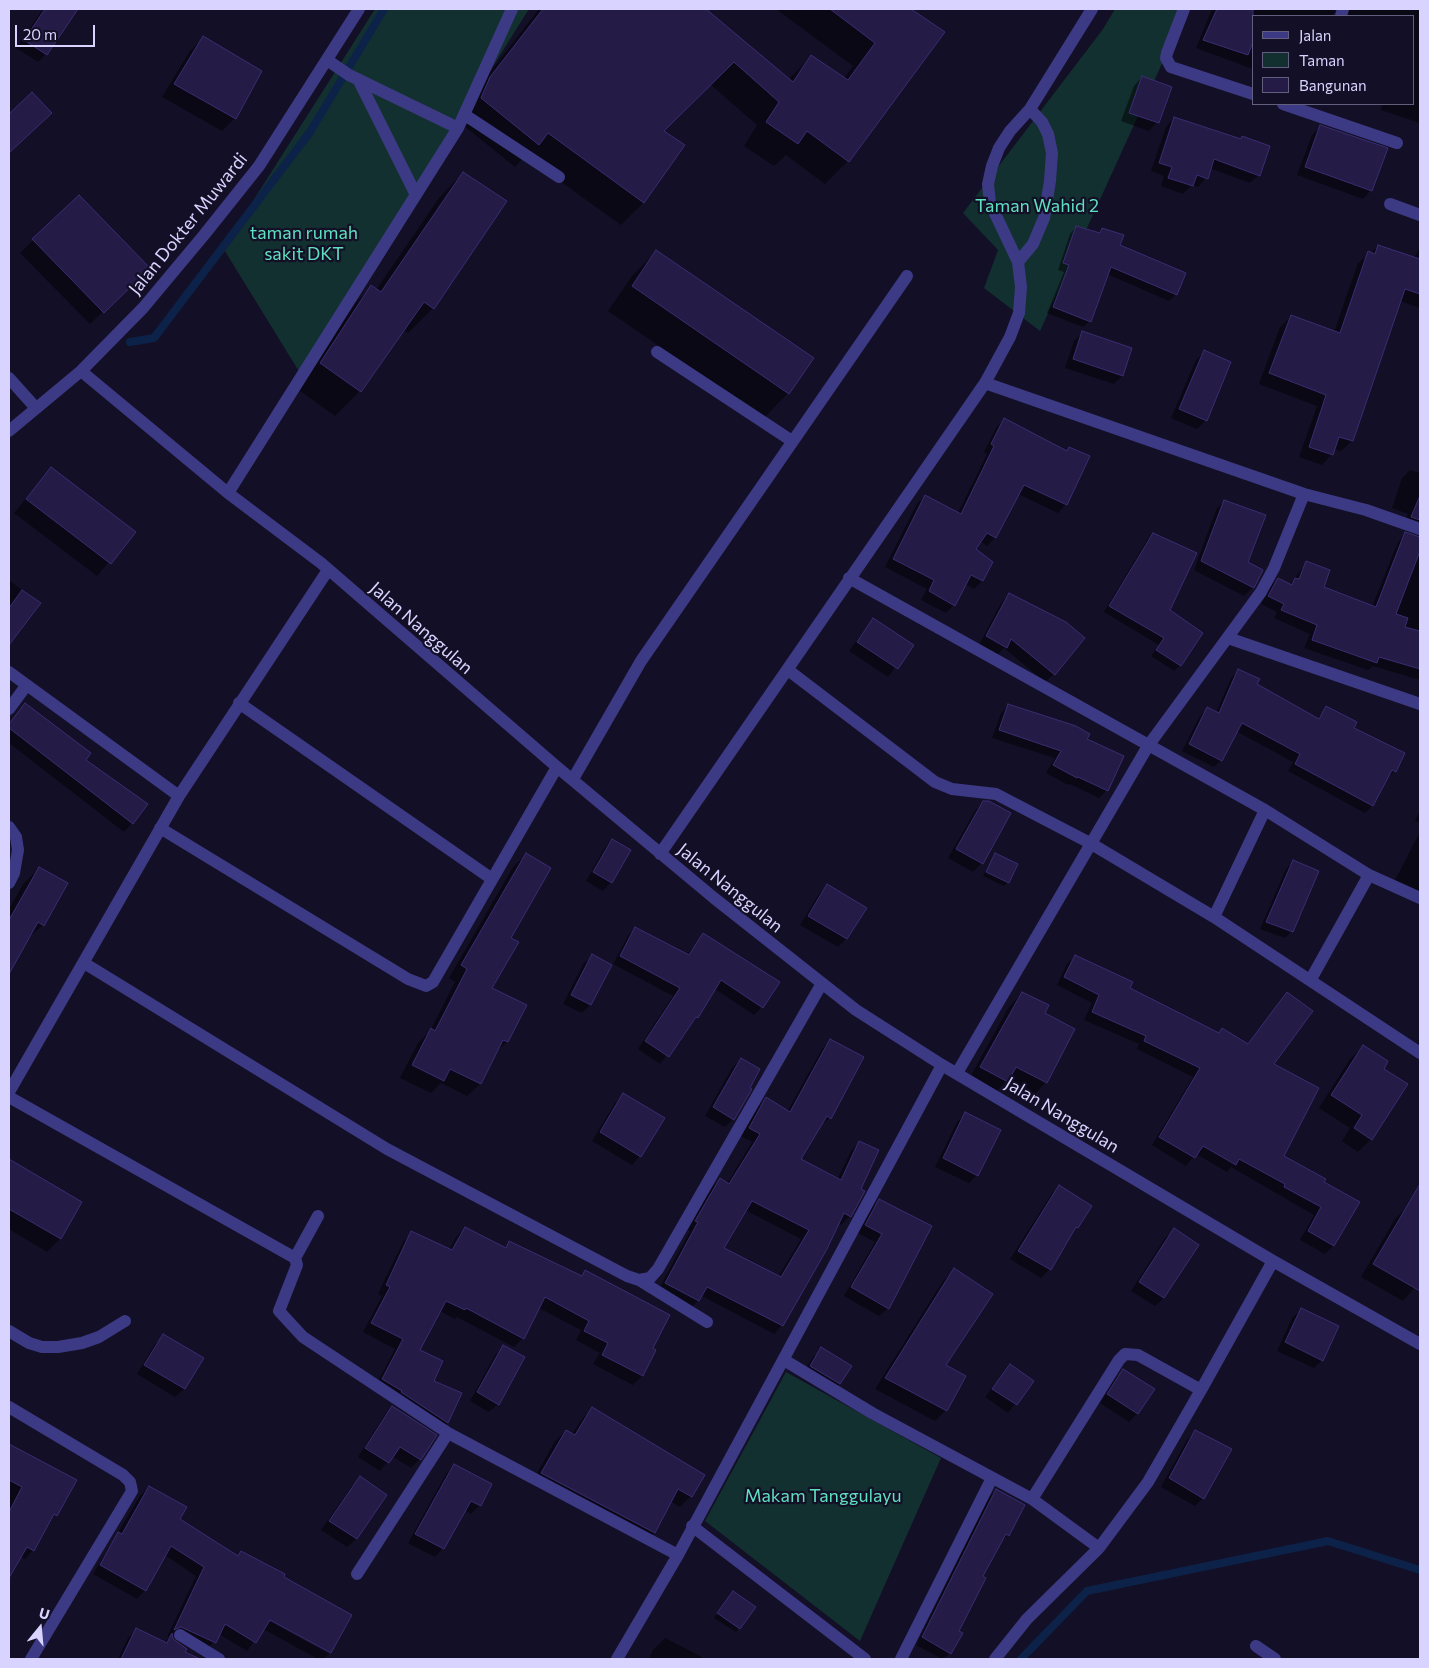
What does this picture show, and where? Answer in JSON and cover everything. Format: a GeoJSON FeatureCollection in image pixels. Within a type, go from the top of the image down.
{"type":"FeatureCollection","features":[{"type":"Feature","properties":{"kind":"street","name":"Jalan Dokter Muwardi"},"geometry":{"type":"LineString","coordinates":[[9,431],[35,407],[81,371],[143,308],[223,212],[259,166],[359,9]]}},
{"type":"Feature","properties":{"kind":"street"},"geometry":{"type":"LineString","coordinates":[[228,493],[458,128],[512,9]]}},
{"type":"Feature","properties":{"kind":"street"},"geometry":{"type":"LineString","coordinates":[[660,854],[985,383],[1010,337],[1019,313],[1021,287],[1018,262],[990,203],[988,184],[998,148],[1010,131],[1030,109],[1092,9]]}},
{"type":"Feature","properties":{"kind":"street"},"geometry":{"type":"LineString","coordinates":[[1184,9],[1166,53],[1166,58],[1171,67],[1252,94]]}},
{"type":"Feature","properties":{"kind":"street"},"geometry":{"type":"LineString","coordinates":[[327,60],[349,75],[458,128]]}},
{"type":"Feature","properties":{"kind":"street"},"geometry":{"type":"LineString","coordinates":[[349,75],[416,195]]}},
{"type":"Feature","properties":{"kind":"street"},"geometry":{"type":"LineString","coordinates":[[1290,105],[1310,108],[1397,143]]}},
{"type":"Feature","properties":{"kind":"street"},"geometry":{"type":"LineString","coordinates":[[1018,262],[1033,244],[1044,218],[1050,181],[1052,153],[1048,134],[1042,122],[1030,109]]}},
{"type":"Feature","properties":{"kind":"street"},"geometry":{"type":"LineString","coordinates":[[465,115],[559,177]]}},
{"type":"Feature","properties":{"kind":"street"},"geometry":{"type":"LineString","coordinates":[[1390,204],[1420,215]]}},
{"type":"Feature","properties":{"kind":"street"},"geometry":{"type":"LineString","coordinates":[[573,779],[641,661],[907,276]]}},
{"type":"Feature","properties":{"kind":"street"},"geometry":{"type":"LineString","coordinates":[[657,352],[792,441]]}},
{"type":"Feature","properties":{"kind":"street","name":"Jalan Nanggulan"},"geometry":{"type":"LineString","coordinates":[[81,371],[228,493],[328,570],[660,854],[821,985],[856,1010],[942,1065],[1273,1261],[1420,1344]]}},
{"type":"Feature","properties":{"kind":"street"},"geometry":{"type":"LineString","coordinates":[[9,378],[35,407]]}},
{"type":"Feature","properties":{"kind":"street"},"geometry":{"type":"LineString","coordinates":[[985,383],[1304,494],[1366,510],[1420,529]]}},
{"type":"Feature","properties":{"kind":"street"},"geometry":{"type":"LineString","coordinates":[[957,1073],[1148,746],[1261,592],[1274,568],[1304,494]]}},
{"type":"Feature","properties":{"kind":"street"},"geometry":{"type":"LineString","coordinates":[[9,1092],[179,796],[328,570]]}},
{"type":"Feature","properties":{"kind":"street"},"geometry":{"type":"LineString","coordinates":[[849,578],[1265,810],[1369,875],[1420,898]]}},
{"type":"Feature","properties":{"kind":"street"},"geometry":{"type":"LineString","coordinates":[[1228,638],[1420,704]]}},
{"type":"Feature","properties":{"kind":"street"},"geometry":{"type":"LineString","coordinates":[[788,670],[934,782],[952,789],[996,794],[1090,843],[1214,917],[1311,979],[1420,1053]]}},
{"type":"Feature","properties":{"kind":"street"},"geometry":{"type":"LineString","coordinates":[[9,672],[179,796]]}},
{"type":"Feature","properties":{"kind":"street"},"geometry":{"type":"LineString","coordinates":[[9,710],[26,686]]}},
{"type":"Feature","properties":{"kind":"street"},"geometry":{"type":"LineString","coordinates":[[239,703],[492,879]]}},
{"type":"Feature","properties":{"kind":"street"},"geometry":{"type":"LineString","coordinates":[[160,828],[408,979],[426,986],[433,982],[557,767]]}},
{"type":"Feature","properties":{"kind":"street"},"geometry":{"type":"LineString","coordinates":[[1214,917],[1265,810]]}},
{"type":"Feature","properties":{"kind":"street"},"geometry":{"type":"LineString","coordinates":[[9,827],[16,837],[18,850],[14,873],[9,883]]}},
{"type":"Feature","properties":{"kind":"street"},"geometry":{"type":"LineString","coordinates":[[1311,979],[1369,875]]}},
{"type":"Feature","properties":{"kind":"street"},"geometry":{"type":"LineString","coordinates":[[84,963],[387,1149],[627,1276],[639,1280],[707,1322]]}},
{"type":"Feature","properties":{"kind":"street"},"geometry":{"type":"LineString","coordinates":[[639,1280],[650,1278],[658,1269],[821,985]]}},
{"type":"Feature","properties":{"kind":"street"},"geometry":{"type":"LineString","coordinates":[[617,1659],[678,1555],[942,1065]]}},
{"type":"Feature","properties":{"kind":"street"},"geometry":{"type":"LineString","coordinates":[[9,1097],[295,1258]]}},
{"type":"Feature","properties":{"kind":"street"},"geometry":{"type":"LineString","coordinates":[[318,1216],[295,1258],[297,1265],[279,1311],[303,1337],[448,1433],[678,1555]]}},
{"type":"Feature","properties":{"kind":"street"},"geometry":{"type":"LineString","coordinates":[[995,1659],[1027,1619],[1099,1548],[1148,1482],[1273,1261]]}},
{"type":"Feature","properties":{"kind":"street"},"geometry":{"type":"LineString","coordinates":[[9,1331],[29,1343],[42,1347],[58,1347],[99,1337],[125,1320]]}},
{"type":"Feature","properties":{"kind":"street"},"geometry":{"type":"LineString","coordinates":[[1032,1499],[1118,1360],[1126,1354],[1138,1355],[1201,1390]]}},
{"type":"Feature","properties":{"kind":"street"},"geometry":{"type":"LineString","coordinates":[[784,1360],[872,1412],[1032,1499],[1099,1548]]}},
{"type":"Feature","properties":{"kind":"street"},"geometry":{"type":"LineString","coordinates":[[9,1407],[123,1475],[130,1482],[132,1491],[31,1659]]}},
{"type":"Feature","properties":{"kind":"street"},"geometry":{"type":"LineString","coordinates":[[357,1574],[448,1433]]}},
{"type":"Feature","properties":{"kind":"street"},"geometry":{"type":"LineString","coordinates":[[901,1659],[992,1478]]}},
{"type":"Feature","properties":{"kind":"street"},"geometry":{"type":"LineString","coordinates":[[692,1526],[865,1659]]}},
{"type":"Feature","properties":{"kind":"street"},"geometry":{"type":"LineString","coordinates":[[180,1635],[219,1659]]}},
{"type":"Feature","properties":{"kind":"street"},"geometry":{"type":"LineString","coordinates":[[1256,1646],[1274,1659]]}},
{"type":"Feature","properties":{"kind":"green space","name":"taman rumah sakit DKT"},"geometry":{"type":"Polygon","coordinates":[[[375,9],[529,9],[300,373],[223,248],[375,9]]]}},
{"type":"Feature","properties":{"kind":"green space","name":"Taman Wahid 2"},"geometry":{"type":"Polygon","coordinates":[[[1115,9],[1183,9],[1165,57],[1040,331],[984,288],[998,250],[963,213],[1103,29],[1115,9]]]}},
{"type":"Feature","properties":{"kind":"green space","name":"Makam Tanggulayu"},"geometry":{"type":"Polygon","coordinates":[[[786,1372],[941,1458],[860,1641],[705,1521],[786,1372]]]}},
{"type":"Feature","properties":{"kind":"building"},"geometry":{"type":"Polygon","coordinates":[[[45,9],[78,9],[47,55],[24,40],[45,9]]]}},
{"type":"Feature","properties":{"kind":"building"},"geometry":{"type":"Polygon","coordinates":[[[543,9],[706,9],[793,82],[811,55],[848,80],[875,43],[830,9],[911,9],[945,32],[849,162],[807,131],[798,144],[766,122],[779,102],[734,62],[664,131],[685,145],[644,203],[548,133],[539,145],[481,98],[490,77],[543,9]]]}},
{"type":"Feature","properties":{"kind":"building"},"geometry":{"type":"Polygon","coordinates":[[[1217,9],[1253,9],[1252,45],[1248,55],[1203,40],[1217,9]]]}},
{"type":"Feature","properties":{"kind":"building"},"geometry":{"type":"Polygon","coordinates":[[[203,36],[262,71],[236,119],[174,84],[203,36]]]}},
{"type":"Feature","properties":{"kind":"building"},"geometry":{"type":"Polygon","coordinates":[[[1142,76],[1172,87],[1159,123],[1129,113],[1142,76]]]}},
{"type":"Feature","properties":{"kind":"building"},"geometry":{"type":"Polygon","coordinates":[[[32,92],[52,113],[9,153],[9,114],[32,92]]]}},
{"type":"Feature","properties":{"kind":"building"},"geometry":{"type":"Polygon","coordinates":[[[1174,117],[1241,139],[1242,136],[1270,146],[1260,176],[1214,159],[1208,179],[1197,175],[1193,186],[1168,178],[1172,167],[1159,163],[1174,117]]]}},
{"type":"Feature","properties":{"kind":"building"},"geometry":{"type":"Polygon","coordinates":[[[1320,125],[1388,148],[1372,191],[1305,167],[1320,125]]]}},
{"type":"Feature","properties":{"kind":"building"},"geometry":{"type":"Polygon","coordinates":[[[463,172],[507,201],[434,309],[424,302],[361,392],[320,363],[371,285],[381,292],[463,172]]]}},
{"type":"Feature","properties":{"kind":"building"},"geometry":{"type":"Polygon","coordinates":[[[79,195],[150,268],[104,313],[32,239],[79,195]]]}},
{"type":"Feature","properties":{"kind":"building"},"geometry":{"type":"Polygon","coordinates":[[[1076,226],[1100,233],[1102,228],[1124,235],[1120,245],[1186,273],[1177,295],[1111,267],[1091,322],[1053,307],[1069,265],[1063,263],[1076,226]]]}},
{"type":"Feature","properties":{"kind":"building"},"geometry":{"type":"Polygon","coordinates":[[[1378,245],[1420,259],[1420,294],[1405,289],[1353,441],[1339,437],[1333,455],[1309,447],[1326,395],[1269,373],[1291,315],[1340,333],[1368,251],[1375,254],[1378,245]]]}},
{"type":"Feature","properties":{"kind":"building"},"geometry":{"type":"Polygon","coordinates":[[[656,250],[814,358],[789,394],[632,286],[656,250]]]}},
{"type":"Feature","properties":{"kind":"building"},"geometry":{"type":"Polygon","coordinates":[[[1082,331],[1132,348],[1123,376],[1073,359],[1082,331]]]}},
{"type":"Feature","properties":{"kind":"building"},"geometry":{"type":"Polygon","coordinates":[[[1204,350],[1231,362],[1207,421],[1179,409],[1204,350]]]}},
{"type":"Feature","properties":{"kind":"building"},"geometry":{"type":"Polygon","coordinates":[[[1004,418],[1067,451],[1069,447],[1090,456],[1067,505],[1024,485],[996,538],[987,533],[976,549],[993,562],[983,581],[971,575],[955,606],[929,591],[934,580],[893,559],[925,495],[961,514],[994,446],[991,444],[1004,418]]]}},
{"type":"Feature","properties":{"kind":"building"},"geometry":{"type":"Polygon","coordinates":[[[51,467],[136,532],[111,564],[26,499],[51,467]]]}},
{"type":"Feature","properties":{"kind":"building"},"geometry":{"type":"Polygon","coordinates":[[[1420,498],[1420,520],[1411,517],[1420,498]]]}},
{"type":"Feature","properties":{"kind":"building"},"geometry":{"type":"Polygon","coordinates":[[[1224,500],[1266,515],[1248,562],[1263,570],[1254,588],[1201,561],[1224,500]]]}},
{"type":"Feature","properties":{"kind":"building"},"geometry":{"type":"Polygon","coordinates":[[[1405,532],[1420,537],[1420,551],[1396,614],[1408,618],[1405,627],[1420,631],[1420,669],[1379,657],[1377,663],[1312,640],[1317,625],[1281,610],[1284,604],[1268,596],[1278,578],[1292,585],[1295,578],[1299,579],[1306,561],[1330,570],[1324,587],[1376,607],[1405,532]]]}},
{"type":"Feature","properties":{"kind":"building"},"geometry":{"type":"Polygon","coordinates":[[[1153,533],[1197,553],[1170,610],[1203,633],[1181,666],[1156,650],[1164,638],[1109,606],[1153,533]]]}},
{"type":"Feature","properties":{"kind":"building"},"geometry":{"type":"Polygon","coordinates":[[[22,590],[41,603],[9,645],[9,608],[22,590]]]}},
{"type":"Feature","properties":{"kind":"building"},"geometry":{"type":"Polygon","coordinates":[[[1009,593],[1066,622],[1085,638],[1055,675],[1011,639],[1007,648],[986,636],[1009,593]]]}},
{"type":"Feature","properties":{"kind":"building"},"geometry":{"type":"Polygon","coordinates":[[[873,618],[914,645],[898,669],[857,642],[873,618]]]}},
{"type":"Feature","properties":{"kind":"building"},"geometry":{"type":"Polygon","coordinates":[[[1238,669],[1260,679],[1257,684],[1319,719],[1326,706],[1357,722],[1354,728],[1405,753],[1396,772],[1392,770],[1373,806],[1295,764],[1300,754],[1242,723],[1222,761],[1189,744],[1207,707],[1219,713],[1238,669]]]}},
{"type":"Feature","properties":{"kind":"building"},"geometry":{"type":"Polygon","coordinates":[[[25,703],[91,753],[86,760],[148,804],[133,824],[9,728],[9,724],[25,703]]]}},
{"type":"Feature","properties":{"kind":"building"},"geometry":{"type":"Polygon","coordinates":[[[1008,704],[1076,726],[1090,734],[1087,739],[1124,756],[1108,791],[1053,765],[1061,751],[999,730],[1008,704]]]}},
{"type":"Feature","properties":{"kind":"building"},"geometry":{"type":"Polygon","coordinates":[[[983,801],[989,801],[1011,813],[983,864],[956,849],[983,801]]]}},
{"type":"Feature","properties":{"kind":"building"},"geometry":{"type":"Polygon","coordinates":[[[612,839],[631,850],[612,883],[593,872],[612,839]]]}},
{"type":"Feature","properties":{"kind":"building"},"geometry":{"type":"Polygon","coordinates":[[[526,853],[551,868],[511,938],[519,942],[492,988],[527,1005],[508,1042],[503,1040],[481,1084],[450,1069],[444,1081],[412,1065],[431,1028],[435,1031],[467,969],[461,965],[526,853]]]}},
{"type":"Feature","properties":{"kind":"building"},"geometry":{"type":"Polygon","coordinates":[[[995,853],[1018,864],[1009,883],[986,872],[995,853]]]}},
{"type":"Feature","properties":{"kind":"building"},"geometry":{"type":"Polygon","coordinates":[[[1293,860],[1319,871],[1293,932],[1266,922],[1293,860]]]}},
{"type":"Feature","properties":{"kind":"building"},"geometry":{"type":"Polygon","coordinates":[[[39,867],[68,883],[44,926],[38,922],[9,974],[9,920],[39,867]]]}},
{"type":"Feature","properties":{"kind":"building"},"geometry":{"type":"Polygon","coordinates":[[[827,884],[867,908],[847,939],[808,916],[827,884]]]}},
{"type":"Feature","properties":{"kind":"building"},"geometry":{"type":"Polygon","coordinates":[[[635,927],[689,955],[703,933],[780,982],[763,1008],[721,980],[698,1018],[696,1017],[669,1057],[645,1041],[680,988],[620,956],[635,927]]]}},
{"type":"Feature","properties":{"kind":"building"},"geometry":{"type":"Polygon","coordinates":[[[592,954],[612,965],[591,1005],[571,995],[592,954]]]}},
{"type":"Feature","properties":{"kind":"building"},"geometry":{"type":"Polygon","coordinates":[[[1075,955],[1133,982],[1130,988],[1219,1033],[1222,1028],[1248,1044],[1287,992],[1313,1011],[1274,1064],[1319,1088],[1284,1156],[1326,1179],[1324,1182],[1360,1202],[1334,1246],[1308,1231],[1321,1207],[1284,1187],[1285,1184],[1239,1159],[1236,1165],[1203,1146],[1195,1158],[1159,1137],[1200,1068],[1144,1041],[1146,1036],[1092,1012],[1099,995],[1064,977],[1075,955]]]}},
{"type":"Feature","properties":{"kind":"building"},"geometry":{"type":"Polygon","coordinates":[[[1022,992],[1049,1005],[1045,1013],[1075,1029],[1047,1083],[1016,1067],[1008,1082],[980,1067],[1022,992]]]}},
{"type":"Feature","properties":{"kind":"building"},"geometry":{"type":"Polygon","coordinates":[[[830,1039],[864,1057],[831,1119],[827,1116],[801,1159],[841,1180],[859,1141],[879,1150],[861,1189],[865,1191],[851,1217],[844,1213],[827,1249],[783,1326],[707,1287],[699,1301],[665,1283],[698,1222],[695,1221],[720,1178],[729,1184],[760,1134],[749,1128],[766,1097],[790,1112],[830,1039]],[[752,1201],[724,1248],[781,1277],[809,1230],[752,1201]]]}},
{"type":"Feature","properties":{"kind":"building"},"geometry":{"type":"Polygon","coordinates":[[[1363,1045],[1388,1061],[1384,1069],[1408,1084],[1372,1140],[1354,1128],[1362,1115],[1331,1095],[1363,1045]]]}},
{"type":"Feature","properties":{"kind":"building"},"geometry":{"type":"Polygon","coordinates":[[[741,1058],[760,1069],[750,1088],[752,1089],[734,1120],[713,1107],[741,1058]]]}},
{"type":"Feature","properties":{"kind":"building"},"geometry":{"type":"Polygon","coordinates":[[[623,1093],[665,1118],[641,1157],[600,1132],[623,1093]]]}},
{"type":"Feature","properties":{"kind":"building"},"geometry":{"type":"Polygon","coordinates":[[[965,1112],[1001,1130],[978,1176],[943,1158],[965,1112]]]}},
{"type":"Feature","properties":{"kind":"building"},"geometry":{"type":"Polygon","coordinates":[[[9,1159],[82,1202],[61,1239],[9,1209],[9,1159]]]}},
{"type":"Feature","properties":{"kind":"building"},"geometry":{"type":"Polygon","coordinates":[[[1420,1184],[1420,1291],[1373,1264],[1420,1184]]]}},
{"type":"Feature","properties":{"kind":"building"},"geometry":{"type":"Polygon","coordinates":[[[1059,1185],[1092,1206],[1078,1228],[1076,1227],[1051,1270],[1018,1251],[1059,1185]]]}},
{"type":"Feature","properties":{"kind":"building"},"geometry":{"type":"Polygon","coordinates":[[[879,1199],[932,1226],[889,1309],[851,1287],[882,1234],[865,1225],[879,1199]]]}},
{"type":"Feature","properties":{"kind":"building"},"geometry":{"type":"Polygon","coordinates":[[[465,1227],[506,1248],[509,1241],[582,1276],[585,1270],[670,1315],[653,1348],[656,1350],[643,1376],[602,1355],[608,1343],[584,1331],[589,1321],[545,1297],[524,1339],[466,1308],[465,1310],[446,1301],[420,1350],[443,1361],[434,1381],[462,1393],[448,1423],[382,1379],[403,1339],[371,1323],[390,1287],[386,1285],[411,1231],[452,1250],[465,1227]]]}},
{"type":"Feature","properties":{"kind":"building"},"geometry":{"type":"Polygon","coordinates":[[[1174,1228],[1199,1245],[1164,1298],[1139,1282],[1174,1228]]]}},
{"type":"Feature","properties":{"kind":"building"},"geometry":{"type":"Polygon","coordinates":[[[954,1268],[993,1294],[946,1365],[966,1376],[947,1411],[885,1378],[954,1268]]]}},
{"type":"Feature","properties":{"kind":"building"},"geometry":{"type":"Polygon","coordinates":[[[1301,1308],[1339,1326],[1323,1361],[1285,1342],[1301,1308]]]}},
{"type":"Feature","properties":{"kind":"building"},"geometry":{"type":"Polygon","coordinates":[[[163,1334],[204,1358],[185,1389],[144,1365],[163,1334]]]}},
{"type":"Feature","properties":{"kind":"building"},"geometry":{"type":"Polygon","coordinates":[[[503,1345],[525,1357],[499,1405],[477,1392],[503,1345]]]}},
{"type":"Feature","properties":{"kind":"building"},"geometry":{"type":"Polygon","coordinates":[[[821,1347],[852,1366],[840,1384],[810,1366],[821,1347]]]}},
{"type":"Feature","properties":{"kind":"building"},"geometry":{"type":"Polygon","coordinates":[[[1010,1364],[1034,1381],[1017,1405],[992,1389],[1010,1364]]]}},
{"type":"Feature","properties":{"kind":"building"},"geometry":{"type":"Polygon","coordinates":[[[1123,1369],[1155,1389],[1138,1414],[1107,1394],[1123,1369]]]}},
{"type":"Feature","properties":{"kind":"building"},"geometry":{"type":"Polygon","coordinates":[[[392,1406],[437,1435],[421,1460],[400,1447],[389,1463],[365,1448],[392,1406]]]}},
{"type":"Feature","properties":{"kind":"building"},"geometry":{"type":"Polygon","coordinates":[[[592,1407],[705,1475],[692,1497],[678,1489],[655,1533],[541,1473],[566,1430],[575,1435],[592,1407]]]}},
{"type":"Feature","properties":{"kind":"building"},"geometry":{"type":"Polygon","coordinates":[[[1195,1430],[1232,1449],[1204,1499],[1169,1478],[1195,1430]]]}},
{"type":"Feature","properties":{"kind":"building"},"geometry":{"type":"Polygon","coordinates":[[[9,1444],[77,1480],[57,1516],[54,1514],[34,1551],[27,1547],[9,1578],[9,1512],[22,1487],[9,1480],[9,1444]]]}},
{"type":"Feature","properties":{"kind":"building"},"geometry":{"type":"Polygon","coordinates":[[[454,1464],[492,1484],[481,1506],[471,1501],[444,1549],[415,1534],[454,1464]]]}},
{"type":"Feature","properties":{"kind":"building"},"geometry":{"type":"Polygon","coordinates":[[[360,1476],[387,1495],[357,1539],[329,1521],[360,1476]]]}},
{"type":"Feature","properties":{"kind":"building"},"geometry":{"type":"Polygon","coordinates":[[[149,1486],[187,1507],[180,1519],[238,1556],[241,1551],[285,1574],[284,1577],[352,1615],[331,1653],[270,1620],[256,1643],[225,1624],[216,1643],[181,1627],[174,1630],[204,1567],[171,1546],[146,1591],[100,1565],[118,1532],[122,1534],[149,1486]]]}},
{"type":"Feature","properties":{"kind":"building"},"geometry":{"type":"Polygon","coordinates":[[[996,1489],[1025,1505],[1009,1536],[1006,1534],[983,1576],[986,1578],[959,1631],[963,1633],[951,1654],[922,1637],[996,1489]]]}},
{"type":"Feature","properties":{"kind":"building"},"geometry":{"type":"Polygon","coordinates":[[[733,1591],[756,1607],[740,1629],[717,1613],[733,1591]]]}},
{"type":"Feature","properties":{"kind":"building"},"geometry":{"type":"Polygon","coordinates":[[[136,1628],[167,1643],[172,1633],[173,1639],[187,1649],[185,1652],[200,1659],[121,1659],[136,1628]]]}},
{"type":"Feature","properties":{"kind":"waterway"},"geometry":{"type":"LineString","coordinates":[[130,342],[154,338],[310,132],[384,9]]}},
{"type":"Feature","properties":{"kind":"waterway"},"geometry":{"type":"LineString","coordinates":[[1021,1659],[1087,1591],[1328,1541],[1420,1570]]}}]}
